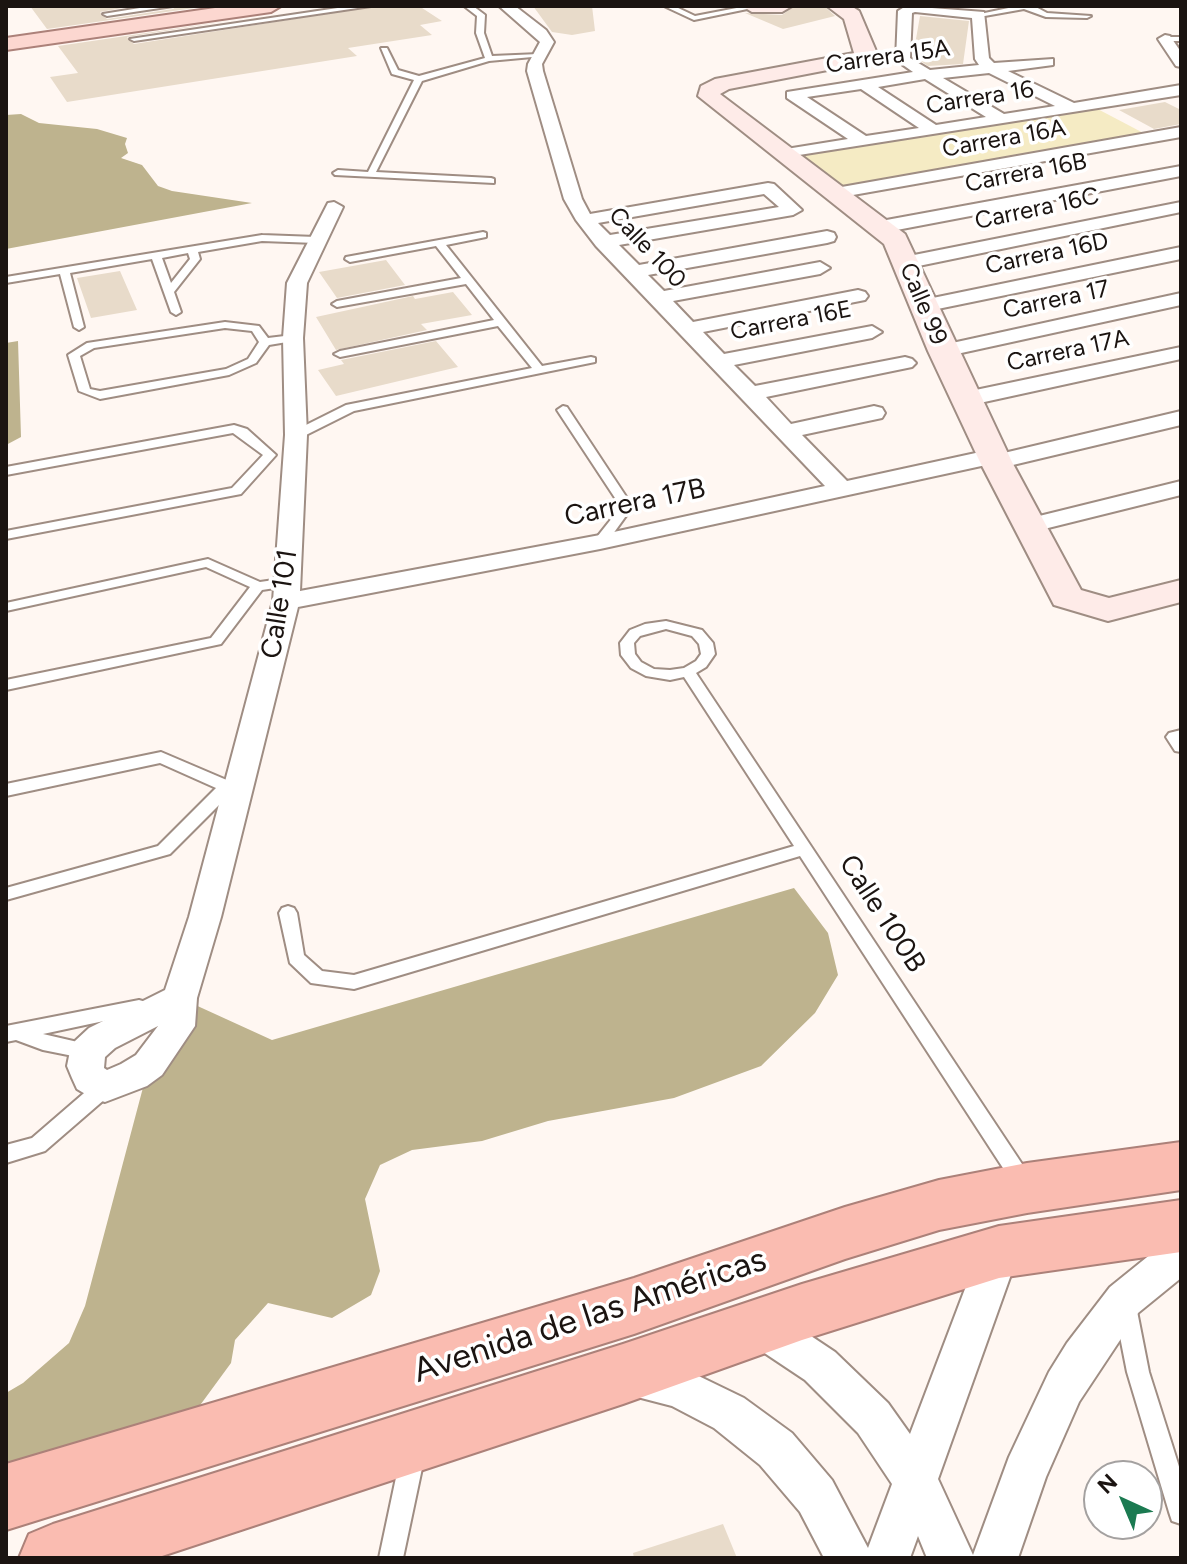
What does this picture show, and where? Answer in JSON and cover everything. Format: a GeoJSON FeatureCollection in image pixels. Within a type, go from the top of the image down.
{"type":"FeatureCollection","features":[{"type":"Feature","properties":{"kind":"highway","name":"Avenida de las Américas"},"geometry":{"type":"LineString","coordinates":[[6,1497],[634,1306],[845,1233],[939,1205],[1027,1188],[1181,1166]]}},
{"type":"Feature","properties":{"kind":"highway"},"geometry":{"type":"LineString","coordinates":[[999,1252],[1027,1188]]}},
{"type":"Feature","properties":{"kind":"highway","name":"Avenida de las Américas"},"geometry":{"type":"LineString","coordinates":[[53,1558],[623,1374],[760,1326],[999,1252],[1181,1226]]}},
{"type":"Feature","properties":{"kind":"highway"},"geometry":{"type":"LineString","coordinates":[[634,1306],[677,1304],[705,1308],[760,1326]]}},
{"type":"Feature","properties":{"kind":"main road"},"geometry":{"type":"LineString","coordinates":[[6,37],[198,8],[230,6]]}},
{"type":"Feature","properties":{"kind":"main road"},"geometry":{"type":"LineString","coordinates":[[6,44],[271,6]]}},
{"type":"Feature","properties":{"kind":"street","name":"Calle 100"},"geometry":{"type":"LineString","coordinates":[[506,6],[541,33],[547,42],[535,64],[537,81],[573,199],[585,220],[841,489]]}},
{"type":"Feature","properties":{"kind":"street"},"geometry":{"type":"LineString","coordinates":[[752,6],[782,6]]}},
{"type":"Feature","properties":{"kind":"street","name":"Calle 99"},"geometry":{"type":"LineString","coordinates":[[837,6],[852,15],[866,51],[862,58],[849,63],[723,84],[709,91],[709,96],[896,240],[943,351],[1028,526],[1067,597],[1108,610],[1181,591]]}},
{"type":"Feature","properties":{"kind":"street"},"geometry":{"type":"LineString","coordinates":[[1001,119],[903,60],[905,11],[914,8],[979,15],[982,59],[989,67],[1072,108]]}},
{"type":"Feature","properties":{"kind":"street"},"geometry":{"type":"LineString","coordinates":[[1173,39],[1181,63]]}},
{"type":"Feature","properties":{"kind":"street","name":"Carrera 15A"},"geometry":{"type":"LineString","coordinates":[[862,141],[793,95],[924,75],[1048,62]]}},
{"type":"Feature","properties":{"kind":"street"},"geometry":{"type":"LineString","coordinates":[[864,84],[933,130]]}},
{"type":"Feature","properties":{"kind":"street","name":"Carrera 16"},"geometry":{"type":"LineString","coordinates":[[786,154],[1177,93]]}},
{"type":"Feature","properties":{"kind":"street","name":"Carrera 16A"},"geometry":{"type":"LineString","coordinates":[[836,193],[1181,132]]}},
{"type":"Feature","properties":{"kind":"street","name":"Carrera 16B"},"geometry":{"type":"LineString","coordinates":[[881,227],[1181,171]]}},
{"type":"Feature","properties":{"kind":"street"},"geometry":{"type":"LineString","coordinates":[[585,220],[768,188],[793,210],[603,242]]}},
{"type":"Feature","properties":{"kind":"street","name":"Calle 101"},"geometry":{"type":"LineString","coordinates":[[105,1087],[119,1083],[149,1065],[177,1026],[180,998],[205,917],[232,787],[264,694],[287,592],[287,447],[297,283],[334,207]]}},
{"type":"Feature","properties":{"kind":"street","name":"Carrera 16C"},"geometry":{"type":"LineString","coordinates":[[904,263],[1181,207]]}},
{"type":"Feature","properties":{"kind":"street"},"geometry":{"type":"LineString","coordinates":[[632,272],[827,237]]}},
{"type":"Feature","properties":{"kind":"street","name":"Carrera 16D"},"geometry":{"type":"LineString","coordinates":[[923,306],[1181,253]]}},
{"type":"Feature","properties":{"kind":"street"},"geometry":{"type":"LineString","coordinates":[[659,298],[820,268]]}},
{"type":"Feature","properties":{"kind":"street"},"geometry":{"type":"LineString","coordinates":[[688,329],[858,296]]}},
{"type":"Feature","properties":{"kind":"street","name":"Carrera 17"},"geometry":{"type":"LineString","coordinates":[[943,351],[1181,299]]}},
{"type":"Feature","properties":{"kind":"street","name":"Carrera 16E"},"geometry":{"type":"LineString","coordinates":[[720,361],[872,332]]}},
{"type":"Feature","properties":{"kind":"street","name":"Carrera 17A"},"geometry":{"type":"LineString","coordinates":[[966,399],[1181,353]]}},
{"type":"Feature","properties":{"kind":"street"},"geometry":{"type":"LineString","coordinates":[[750,394],[905,363]]}},
{"type":"Feature","properties":{"kind":"street"},"geometry":{"type":"LineString","coordinates":[[788,431],[874,413]]}},
{"type":"Feature","properties":{"kind":"street","name":"Carrera 17B"},"geometry":{"type":"LineString","coordinates":[[287,592],[600,542],[1181,418]]}},
{"type":"Feature","properties":{"kind":"street"},"geometry":{"type":"LineString","coordinates":[[1028,526],[1181,488]]}},
{"type":"Feature","properties":{"kind":"street"},"geometry":{"type":"LineString","coordinates":[[105,1087],[90,1078],[85,1066],[88,1051],[102,1038],[180,998]]}},
{"type":"Feature","properties":{"kind":"street"},"geometry":{"type":"LineString","coordinates":[[887,1558],[999,1252]]}},
{"type":"Feature","properties":{"kind":"street"},"geometry":{"type":"LineString","coordinates":[[995,1558],[1025,1473],[1064,1387],[1124,1300],[1156,1271],[1181,1254]]}},
{"type":"Feature","properties":{"kind":"street"},"geometry":{"type":"LineString","coordinates":[[760,1326],[820,1366],[873,1418],[916,1481],[951,1558]]}},
{"type":"Feature","properties":{"kind":"street"},"geometry":{"type":"LineString","coordinates":[[623,1374],[678,1387],[729,1413],[776,1449],[816,1496],[849,1558]]}},
{"type":"Feature","properties":{"kind":"lane"},"geometry":{"type":"LineString","coordinates":[[107,14],[169,6]]}},
{"type":"Feature","properties":{"kind":"lane"},"geometry":{"type":"LineString","coordinates":[[134,39],[367,6]]}},
{"type":"Feature","properties":{"kind":"lane"},"geometry":{"type":"LineString","coordinates":[[468,6],[481,15],[480,33],[489,59]]}},
{"type":"Feature","properties":{"kind":"lane"},"geometry":{"type":"LineString","coordinates":[[668,6],[694,18],[752,6]]}},
{"type":"Feature","properties":{"kind":"lane"},"geometry":{"type":"LineString","coordinates":[[1084,6],[1092,27]]}},
{"type":"Feature","properties":{"kind":"lane"},"geometry":{"type":"LineString","coordinates":[[979,15],[1027,7],[1046,15],[1087,16]]}},
{"type":"Feature","properties":{"kind":"lane"},"geometry":{"type":"LineString","coordinates":[[384,50],[395,72],[419,79],[489,59],[539,56]]}},
{"type":"Feature","properties":{"kind":"lane"},"geometry":{"type":"LineString","coordinates":[[371,174],[419,79]]}},
{"type":"Feature","properties":{"kind":"lane"},"geometry":{"type":"LineString","coordinates":[[338,173],[491,181]]}},
{"type":"Feature","properties":{"kind":"lane"},"geometry":{"type":"LineString","coordinates":[[350,259],[483,235]]}},
{"type":"Feature","properties":{"kind":"lane"},"geometry":{"type":"LineString","coordinates":[[6,280],[262,238],[316,240]]}},
{"type":"Feature","properties":{"kind":"lane"},"geometry":{"type":"LineString","coordinates":[[439,243],[538,369]]}},
{"type":"Feature","properties":{"kind":"lane"},"geometry":{"type":"LineString","coordinates":[[169,292],[195,259],[192,250]]}},
{"type":"Feature","properties":{"kind":"lane"},"geometry":{"type":"LineString","coordinates":[[156,256],[176,312]]}},
{"type":"Feature","properties":{"kind":"lane"},"geometry":{"type":"LineString","coordinates":[[64,270],[79,327]]}},
{"type":"Feature","properties":{"kind":"lane"},"geometry":{"type":"LineString","coordinates":[[337,304],[469,280]]}},
{"type":"Feature","properties":{"kind":"lane"},"geometry":{"type":"LineString","coordinates":[[340,354],[501,322]]}},
{"type":"Feature","properties":{"kind":"lane"},"geometry":{"type":"LineString","coordinates":[[265,342],[255,328],[225,325],[91,345],[74,355],[85,391],[100,395],[229,372],[252,361],[265,342],[293,338]]}},
{"type":"Feature","properties":{"kind":"lane"},"geometry":{"type":"LineString","coordinates":[[6,535],[236,491],[287,447],[350,408],[591,360]]}},
{"type":"Feature","properties":{"kind":"lane"},"geometry":{"type":"LineString","coordinates":[[563,410],[623,501],[622,513],[600,542]]}},
{"type":"Feature","properties":{"kind":"lane"},"geometry":{"type":"LineString","coordinates":[[6,471],[234,429],[287,447]]}},
{"type":"Feature","properties":{"kind":"lane"},"geometry":{"type":"LineString","coordinates":[[6,607],[208,563],[258,586],[287,592]]}},
{"type":"Feature","properties":{"kind":"lane"},"geometry":{"type":"LineString","coordinates":[[6,685],[216,641],[258,586]]}},
{"type":"Feature","properties":{"kind":"lane"},"geometry":{"type":"LineString","coordinates":[[682,626],[697,633],[706,643],[708,654],[701,664],[688,672],[670,675],[651,673],[636,665],[628,655],[627,643],[635,633],[650,627],[682,626]]}},
{"type":"Feature","properties":{"kind":"lane","name":"Calle 100B"},"geometry":{"type":"LineString","coordinates":[[688,672],[1027,1188]]}},
{"type":"Feature","properties":{"kind":"lane"},"geometry":{"type":"LineString","coordinates":[[1181,735],[1174,737],[1181,747]]}},
{"type":"Feature","properties":{"kind":"lane"},"geometry":{"type":"LineString","coordinates":[[6,790],[161,757],[232,787],[164,850],[6,894]]}},
{"type":"Feature","properties":{"kind":"lane"},"geometry":{"type":"LineString","coordinates":[[288,913],[296,958],[317,978],[354,982],[805,849]]}},
{"type":"Feature","properties":{"kind":"lane"},"geometry":{"type":"LineString","coordinates":[[11,1033],[139,1007]]}},
{"type":"Feature","properties":{"kind":"lane"},"geometry":{"type":"LineString","coordinates":[[11,1033],[88,1051]]}},
{"type":"Feature","properties":{"kind":"lane"},"geometry":{"type":"LineString","coordinates":[[6,1154],[38,1145],[105,1087]]}},
{"type":"Feature","properties":{"kind":"lane"},"geometry":{"type":"LineString","coordinates":[[1124,1300],[1138,1372],[1181,1512]]}},
{"type":"Feature","properties":{"kind":"lane"},"geometry":{"type":"LineString","coordinates":[[387,1557],[416,1440]]}},
{"type":"Feature","properties":{"kind":"shaded area"},"geometry":{"type":"Polygon","coordinates":[[[1090,105],[1151,137],[836,193],[786,154],[1090,105]]]}},
{"type":"Feature","properties":{"kind":"shaded area"},"geometry":{"type":"Polygon","coordinates":[[[21,114],[39,123],[97,129],[127,138],[128,153],[121,158],[142,165],[158,186],[172,191],[252,203],[6,249],[6,115],[21,114]]]}},
{"type":"Feature","properties":{"kind":"shaded area"},"geometry":{"type":"Polygon","coordinates":[[[18,341],[21,437],[6,445],[6,343],[18,341]]]}},
{"type":"Feature","properties":{"kind":"shaded area"},"geometry":{"type":"Polygon","coordinates":[[[794,888],[828,933],[838,975],[815,1013],[761,1066],[674,1098],[548,1121],[482,1141],[412,1150],[380,1165],[365,1199],[380,1271],[371,1295],[332,1318],[268,1303],[235,1340],[231,1363],[168,1449],[6,1497],[6,1393],[23,1383],[69,1343],[85,1306],[149,1065],[180,998],[272,1040],[794,888]]]}},
{"type":"Feature","properties":{"kind":"building"},"geometry":{"type":"Polygon","coordinates":[[[30,6],[133,6],[100,12],[107,19],[176,6],[208,6],[47,29],[30,6]]]}},
{"type":"Feature","properties":{"kind":"building"},"geometry":{"type":"Polygon","coordinates":[[[377,6],[419,6],[442,21],[420,25],[432,35],[348,48],[357,56],[67,102],[50,77],[78,73],[58,46],[228,21],[127,37],[134,44],[377,6]]]}},
{"type":"Feature","properties":{"kind":"building"},"geometry":{"type":"Polygon","coordinates":[[[533,6],[592,6],[595,31],[572,35],[552,32],[533,6]]]}},
{"type":"Feature","properties":{"kind":"building"},"geometry":{"type":"Polygon","coordinates":[[[795,6],[824,6],[835,16],[783,29],[745,13],[782,15],[795,6]]]}},
{"type":"Feature","properties":{"kind":"building"},"geometry":{"type":"Polygon","coordinates":[[[920,16],[969,21],[963,64],[928,66],[913,56],[920,16]]]}},
{"type":"Feature","properties":{"kind":"building"},"geometry":{"type":"Polygon","coordinates":[[[1165,102],[1181,110],[1181,124],[1154,129],[1119,110],[1165,102]]]}},
{"type":"Feature","properties":{"kind":"building"},"geometry":{"type":"Polygon","coordinates":[[[386,260],[405,285],[337,298],[319,272],[386,260]]]}},
{"type":"Feature","properties":{"kind":"building"},"geometry":{"type":"Polygon","coordinates":[[[120,271],[137,310],[91,318],[77,278],[120,271]]]}},
{"type":"Feature","properties":{"kind":"building"},"geometry":{"type":"Polygon","coordinates":[[[453,292],[472,315],[421,324],[427,330],[336,350],[316,317],[413,296],[415,299],[453,292]]]}},
{"type":"Feature","properties":{"kind":"building"},"geometry":{"type":"Polygon","coordinates":[[[436,341],[458,367],[336,396],[318,370],[344,364],[341,360],[436,341]]]}},
{"type":"Feature","properties":{"kind":"building"},"geometry":{"type":"Polygon","coordinates":[[[723,1524],[737,1558],[634,1558],[633,1553],[723,1524]]]}}]}
